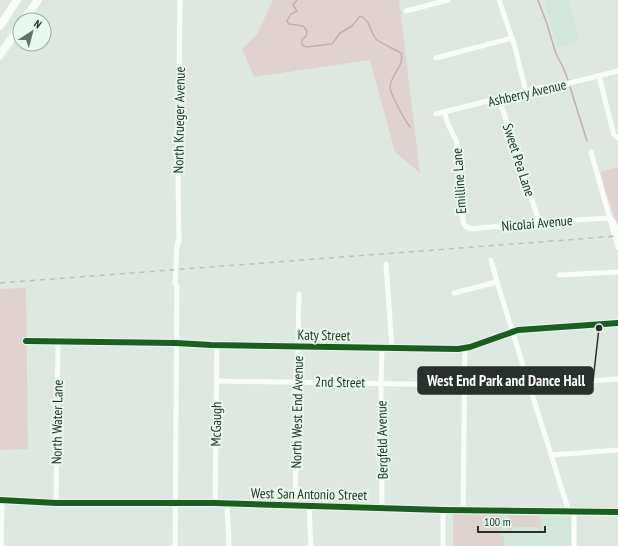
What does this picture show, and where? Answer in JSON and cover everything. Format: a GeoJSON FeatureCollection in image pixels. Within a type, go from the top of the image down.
{"type":"FeatureCollection","features":[{"type":"Feature","properties":{"kind":"main road"},"geometry":{"type":"LineString","coordinates":[[0,26],[17,0]]}},
{"type":"Feature","properties":{"kind":"main road"},"geometry":{"type":"LineString","coordinates":[[30,12],[38,0]]}},
{"type":"Feature","properties":{"kind":"main road"},"geometry":{"type":"LineString","coordinates":[[0,55],[12,38]]}},
{"type":"Feature","properties":{"kind":"street","name":"North Krueger Avenue"},"geometry":{"type":"LineString","coordinates":[[175,546],[177,286],[175,283],[176,245],[178,241],[180,0]]}},
{"type":"Feature","properties":{"kind":"street"},"geometry":{"type":"LineString","coordinates":[[406,12],[448,0]]}},
{"type":"Feature","properties":{"kind":"street"},"geometry":{"type":"LineString","coordinates":[[500,0],[512,38],[526,92]]}},
{"type":"Feature","properties":{"kind":"street"},"geometry":{"type":"LineString","coordinates":[[436,58],[512,38]]}},
{"type":"Feature","properties":{"kind":"street","name":"Ashberry Avenue"},"geometry":{"type":"LineString","coordinates":[[436,114],[445,113],[539,88],[554,87],[618,71]]}},
{"type":"Feature","properties":{"kind":"street"},"geometry":{"type":"LineString","coordinates":[[598,76],[614,135],[618,138]]}},
{"type":"Feature","properties":{"kind":"street","name":"Sweet Pea Lane"},"geometry":{"type":"LineString","coordinates":[[500,98],[539,222]]}},
{"type":"Feature","properties":{"kind":"street","name":"Emilline Lane"},"geometry":{"type":"LineString","coordinates":[[445,113],[447,125],[454,135],[457,143],[462,220],[465,226]]}},
{"type":"Feature","properties":{"kind":"street"},"geometry":{"type":"LineString","coordinates":[[591,152],[618,247]]}},
{"type":"Feature","properties":{"kind":"street"},"geometry":{"type":"LineString","coordinates":[[610,218],[614,223],[618,234]]}},
{"type":"Feature","properties":{"kind":"street","name":"Nicolai Avenue"},"geometry":{"type":"LineString","coordinates":[[465,226],[471,229],[539,222],[610,218]]}},
{"type":"Feature","properties":{"kind":"street"},"geometry":{"type":"LineString","coordinates":[[491,260],[551,455],[572,512],[574,546]]}},
{"type":"Feature","properties":{"kind":"street"},"geometry":{"type":"LineString","coordinates":[[386,264],[392,348]]}},
{"type":"Feature","properties":{"kind":"street"},"geometry":{"type":"LineString","coordinates":[[558,275],[618,272]]}},
{"type":"Feature","properties":{"kind":"street"},"geometry":{"type":"LineString","coordinates":[[454,293],[497,282]]}},
{"type":"Feature","properties":{"kind":"street","name":"North West End Avenue"},"geometry":{"type":"LineString","coordinates":[[295,506],[299,294]]}},
{"type":"Feature","properties":{"kind":"street","name":"Katy Street"},"geometry":{"type":"LineString","coordinates":[[26,341],[465,349],[518,330],[618,323]]}},
{"type":"Feature","properties":{"kind":"street","name":"North Water Lane"},"geometry":{"type":"LineString","coordinates":[[56,503],[58,342]]}},
{"type":"Feature","properties":{"kind":"street","name":"McGaugh"},"geometry":{"type":"LineString","coordinates":[[215,503],[217,345]]}},
{"type":"Feature","properties":{"kind":"street","name":"Bergfeld Avenue"},"geometry":{"type":"LineString","coordinates":[[382,348],[382,507]]}},
{"type":"Feature","properties":{"kind":"street"},"geometry":{"type":"LineString","coordinates":[[463,510],[465,349]]}},
{"type":"Feature","properties":{"kind":"street"},"geometry":{"type":"LineString","coordinates":[[530,385],[618,379]]}},
{"type":"Feature","properties":{"kind":"street","name":"2nd Street"},"geometry":{"type":"LineString","coordinates":[[216,380],[464,385]]}},
{"type":"Feature","properties":{"kind":"street"},"geometry":{"type":"LineString","coordinates":[[551,455],[618,450]]}},
{"type":"Feature","properties":{"kind":"street"},"geometry":{"type":"LineString","coordinates":[[1,500],[1,546]]}},
{"type":"Feature","properties":{"kind":"street","name":"West San Antonio Street"},"geometry":{"type":"LineString","coordinates":[[1,500],[56,503],[175,502],[443,510],[618,512]]}},
{"type":"Feature","properties":{"kind":"street"},"geometry":{"type":"LineString","coordinates":[[226,504],[229,546]]}},
{"type":"Feature","properties":{"kind":"street"},"geometry":{"type":"LineString","coordinates":[[309,506],[311,546]]}},
{"type":"Feature","properties":{"kind":"street"},"geometry":{"type":"LineString","coordinates":[[443,510],[443,546]]}},
{"type":"Feature","properties":{"kind":"shaded area"},"geometry":{"type":"Polygon","coordinates":[[[273,0],[399,0],[420,173],[395,152],[370,60],[254,77],[242,49],[257,34],[273,0]]]}},
{"type":"Feature","properties":{"kind":"shaded area"},"geometry":{"type":"Polygon","coordinates":[[[544,0],[568,0],[580,41],[558,48],[544,0]]]}},
{"type":"Feature","properties":{"kind":"shaded area"},"geometry":{"type":"Polygon","coordinates":[[[618,167],[618,228],[601,172],[618,167]]]}},
{"type":"Feature","properties":{"kind":"shaded area"},"geometry":{"type":"Polygon","coordinates":[[[26,288],[28,449],[0,450],[0,289],[26,288]]]}},
{"type":"Feature","properties":{"kind":"shaded area"},"geometry":{"type":"Polygon","coordinates":[[[453,514],[573,516],[573,546],[453,546],[453,514]]]}},
{"type":"Feature","properties":{"kind":"shaded area"},"geometry":{"type":"Polygon","coordinates":[[[453,514],[501,515],[500,535],[504,536],[503,546],[453,546],[453,514]]]}},
{"type":"Feature","properties":{"kind":"shaded area"},"geometry":{"type":"Polygon","coordinates":[[[508,515],[540,516],[541,530],[537,530],[540,527],[514,527],[509,531],[508,515]]]}},
{"type":"Feature","properties":{"kind":"waterway"},"geometry":{"type":"LineString","coordinates":[[297,0],[293,5],[297,11],[291,14],[287,21],[289,24],[303,26],[307,31],[306,36],[302,40],[302,45],[306,47],[332,44],[340,33],[352,26],[360,16],[366,20],[377,40],[401,53],[402,58],[400,66],[391,82],[390,87],[395,101],[410,127]]}},
{"type":"Feature","properties":{"kind":"waterway"},"geometry":{"type":"LineString","coordinates":[[538,0],[556,54],[568,80]]}},
{"type":"Feature","properties":{"kind":"waterway"},"geometry":{"type":"LineString","coordinates":[[570,87],[587,141]]}},
{"type":"Feature","properties":{"kind":"railway"},"geometry":{"type":"LineString","coordinates":[[0,283],[618,236]]}},
{"type":"Feature","properties":{"kind":"cycle path"},"geometry":{"type":"LineString","coordinates":[[26,341],[458,349],[470,347],[518,330],[618,323]]}},
{"type":"Feature","properties":{"kind":"cycle path"},"geometry":{"type":"LineString","coordinates":[[0,500],[56,503],[215,503],[443,510],[618,512]]}},
{"type":"Feature","properties":{"kind":"place","name":"West End Park and Dance Hall"},"geometry":{"type":"Point","coordinates":[599,328]}}]}
